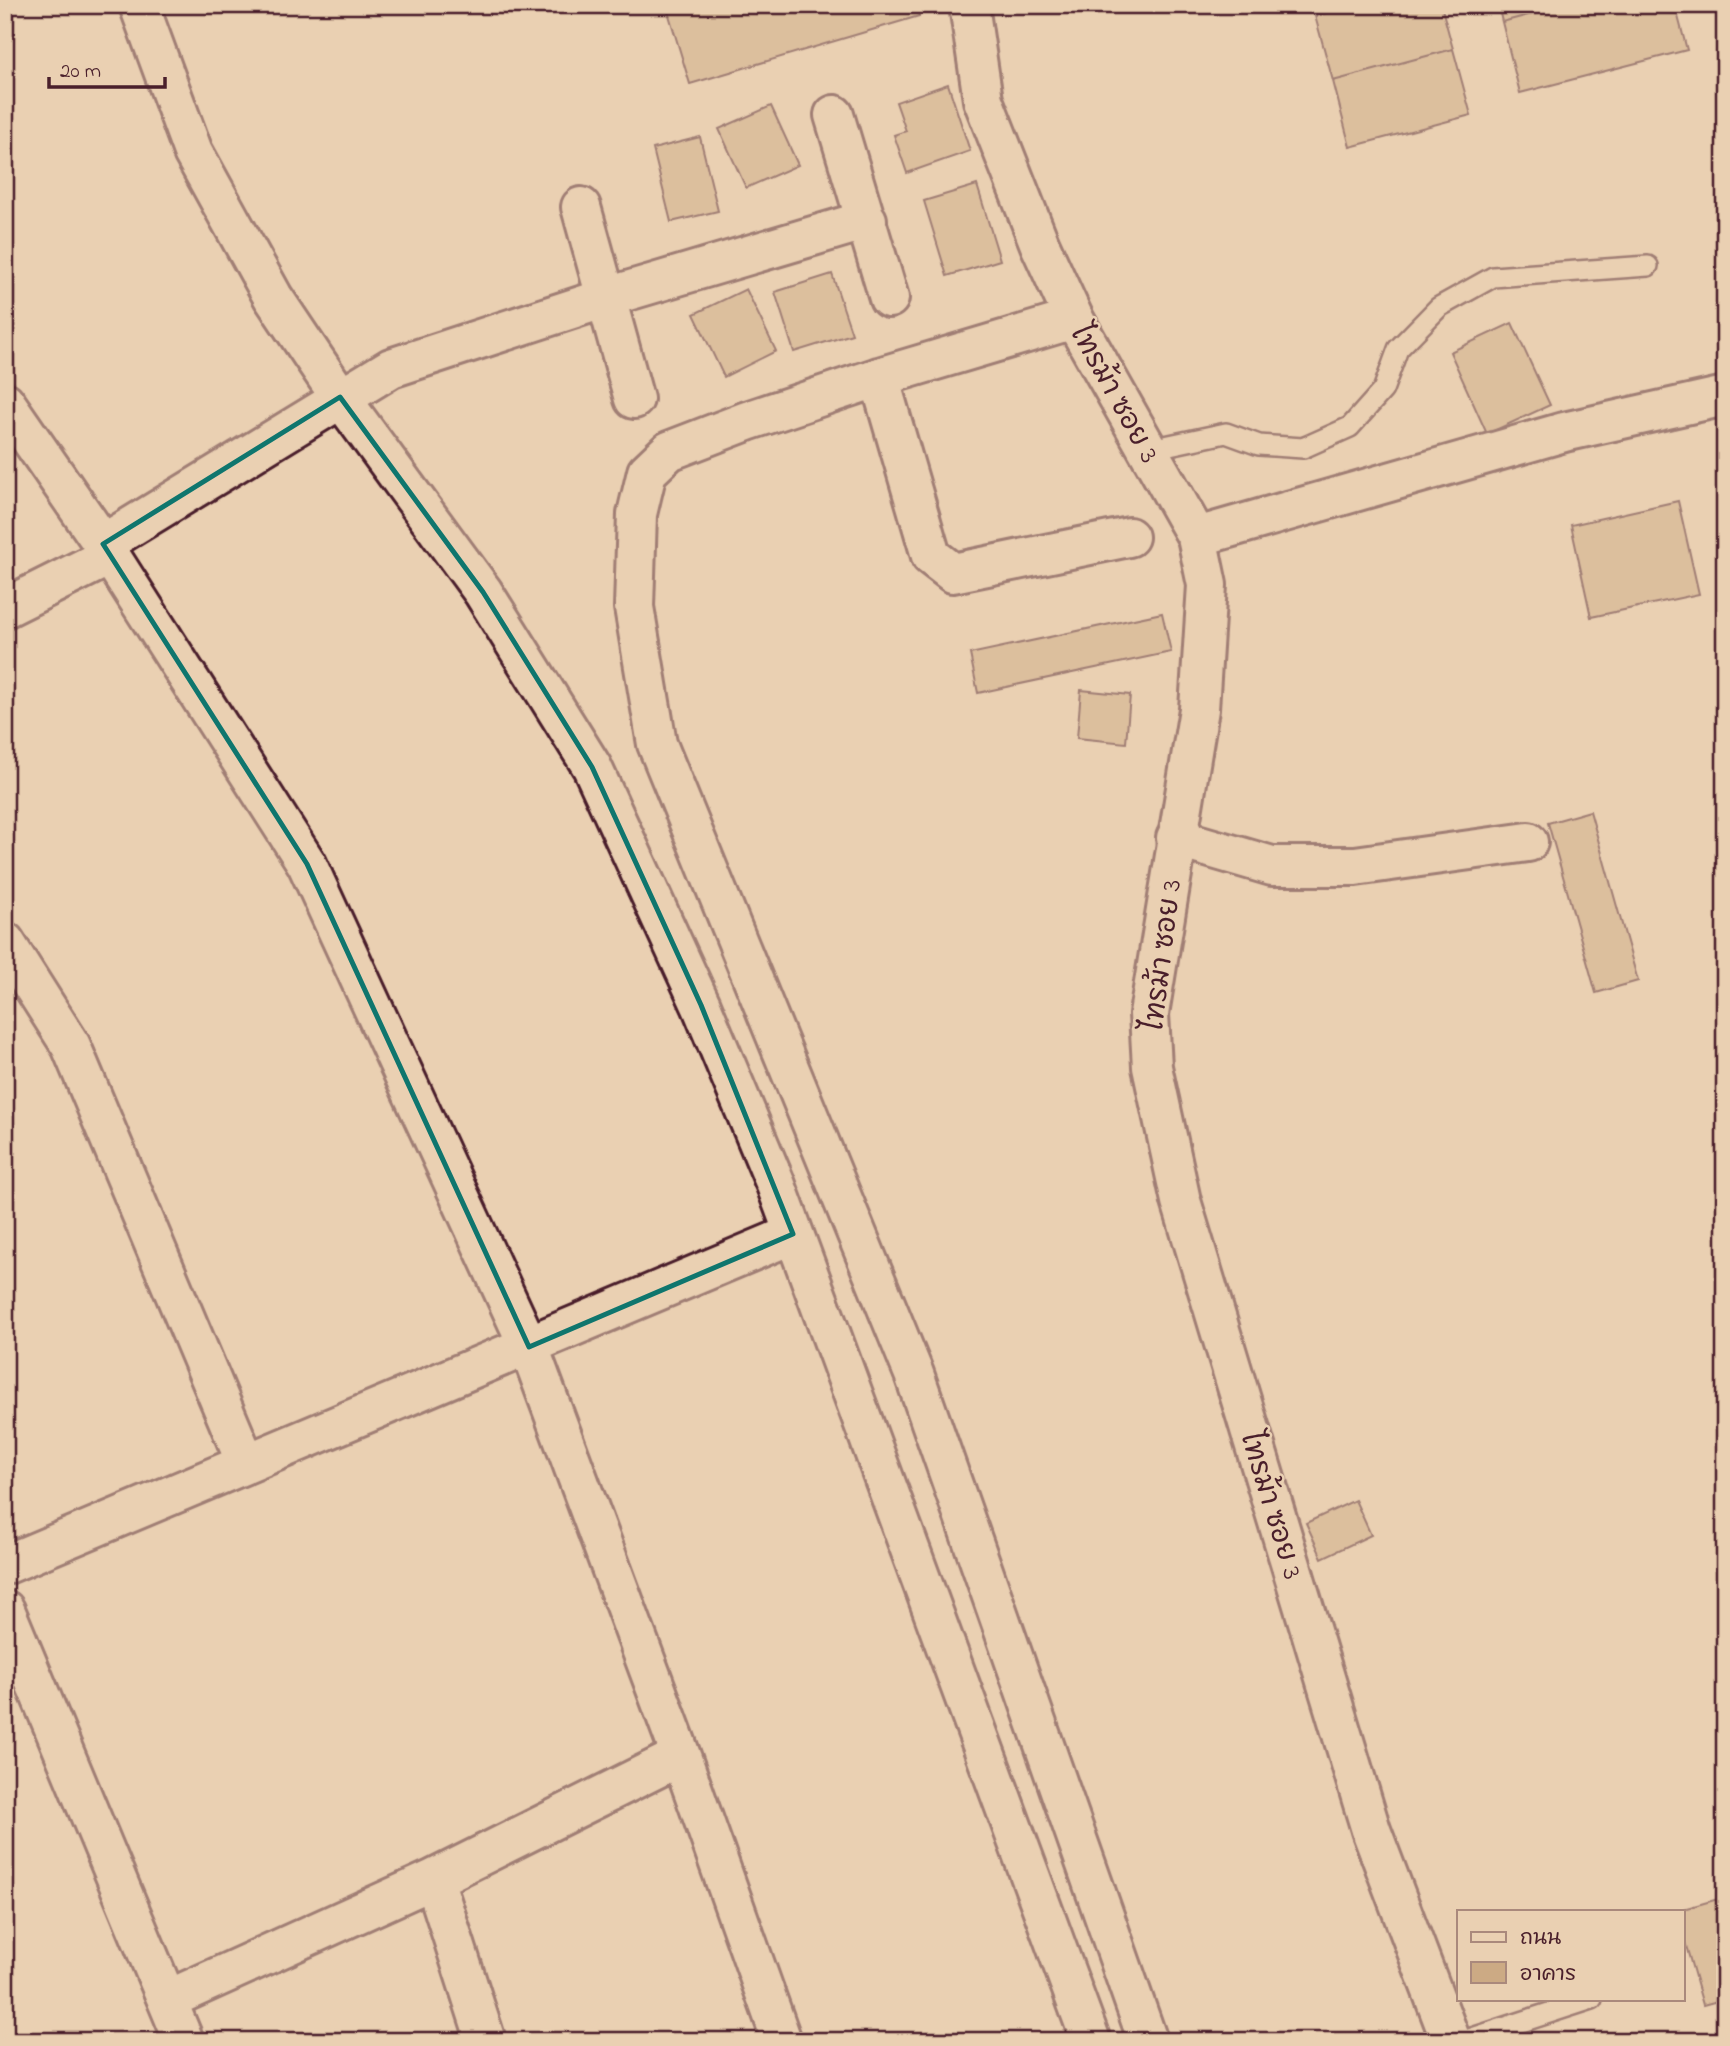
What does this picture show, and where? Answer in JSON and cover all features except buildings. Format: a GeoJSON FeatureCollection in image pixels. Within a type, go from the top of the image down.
{"type":"FeatureCollection","features":[{"type":"Feature","properties":{"kind":"street"},"geometry":{"type":"LineString","coordinates":[[139,5],[192,152],[273,297],[340,397],[483,592],[592,767],[701,1005],[793,1234],[1091,2041]]}},
{"type":"Feature","properties":{"kind":"street","name":"ไทรม้า ซอย 3"},"geometry":{"type":"LineString","coordinates":[[969,5],[984,100],[992,126],[1074,319],[1197,537],[1207,585],[1199,709],[1149,1014],[1149,1038],[1181,1201],[1371,1830],[1451,2041]]}},
{"type":"Feature","properties":{"kind":"street"},"geometry":{"type":"LineString","coordinates":[[834,115],[889,298]]}},
{"type":"Feature","properties":{"kind":"street"},"geometry":{"type":"LineString","coordinates":[[580,206],[635,399]]}},
{"type":"Feature","properties":{"kind":"street"},"geometry":{"type":"LineString","coordinates":[[5,608],[107,550],[340,397],[391,368],[607,297],[867,220]]}},
{"type":"Feature","properties":{"kind":"street"},"geometry":{"type":"LineString","coordinates":[[1074,319],[879,377],[747,421],[669,451],[647,472],[634,531],[635,607],[657,744],[914,1374],[1148,2041]]}},
{"type":"Feature","properties":{"kind":"street"},"geometry":{"type":"LineString","coordinates":[[879,377],[931,556],[953,573],[1129,537]]}},
{"type":"Feature","properties":{"kind":"street"},"geometry":{"type":"LineString","coordinates":[[1197,537],[1564,432],[1725,396]]}},
{"type":"Feature","properties":{"kind":"street"},"geometry":{"type":"LineString","coordinates":[[5,402],[107,550],[307,864],[529,1347],[681,1756],[782,2041]]}},
{"type":"Feature","properties":{"kind":"street"},"geometry":{"type":"LineString","coordinates":[[1176,838],[1272,866],[1355,866],[1528,842]]}},
{"type":"Feature","properties":{"kind":"street"},"geometry":{"type":"LineString","coordinates":[[5,942],[71,1046],[246,1463]]}},
{"type":"Feature","properties":{"kind":"street"},"geometry":{"type":"LineString","coordinates":[[5,1565],[793,1234]]}},
{"type":"Feature","properties":{"kind":"street"},"geometry":{"type":"LineString","coordinates":[[5,1610],[184,2041]]}},
{"type":"Feature","properties":{"kind":"street"},"geometry":{"type":"LineString","coordinates":[[167,2000],[434,1879],[681,1756]]}},
{"type":"Feature","properties":{"kind":"street"},"geometry":{"type":"LineString","coordinates":[[434,1879],[486,2041]]}},
{"type":"Feature","properties":{"kind":"lane"},"geometry":{"type":"LineString","coordinates":[[1146,450],[1226,432],[1259,445],[1303,448],[1350,427],[1383,390],[1398,349],[1439,307],[1493,276],[1648,266]]}},
{"type":"Feature","properties":{"kind":"lane"},"geometry":{"type":"LineString","coordinates":[[1462,2041],[1589,2000]]}},
{"type":"Feature","properties":{"kind":"highlighted area"},"geometry":{"type":"Polygon","coordinates":[[[340,397],[483,592],[592,767],[701,1005],[793,1234],[529,1347],[307,864],[103,544],[340,397]]]}}]}
